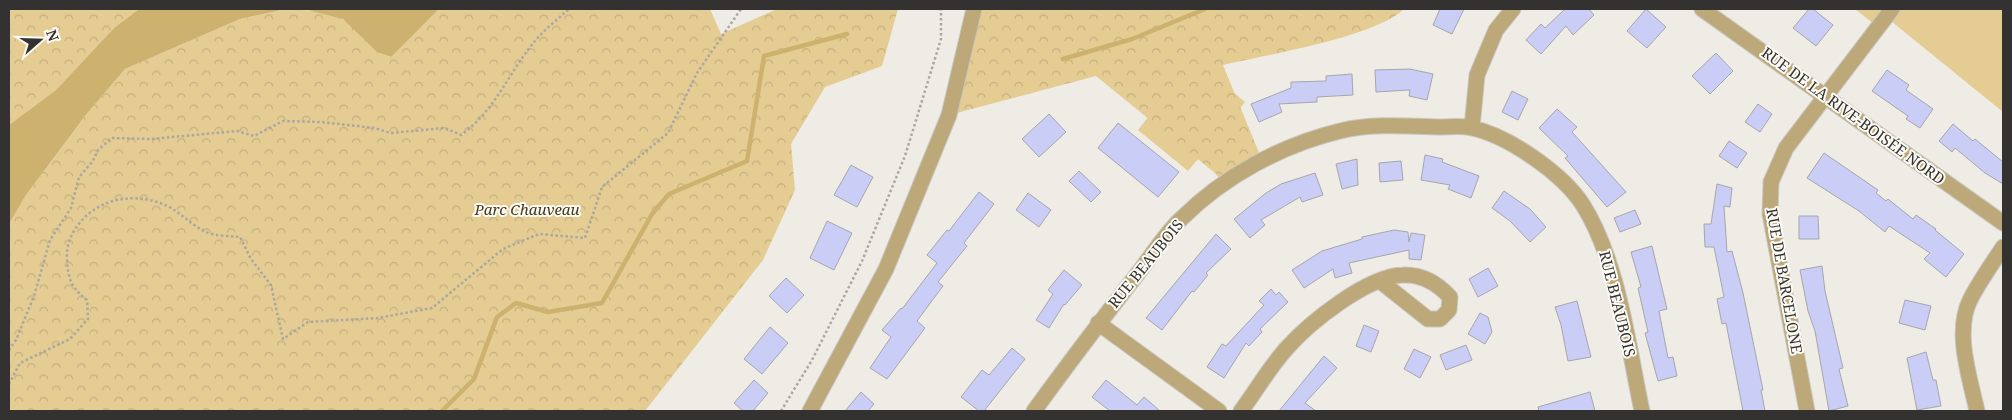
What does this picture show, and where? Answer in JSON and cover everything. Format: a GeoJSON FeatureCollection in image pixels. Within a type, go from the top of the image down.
{"type":"FeatureCollection","features":[{"type":"Feature","properties":{"kind":"street"},"geometry":{"type":"LineString","coordinates":[[810,411],[886,269],[949,114],[974,9]]}},
{"type":"Feature","properties":{"kind":"street"},"geometry":{"type":"LineString","coordinates":[[1472,127],[1476,75],[1496,30],[1513,9]]}},
{"type":"Feature","properties":{"kind":"street","name":"RUE DE LA RIVE-BOISÉE NORD"},"geometry":{"type":"LineString","coordinates":[[1702,9],[1826,95],[2003,223]]}},
{"type":"Feature","properties":{"kind":"street","name":"RUE DE BARCELONE"},"geometry":{"type":"LineString","coordinates":[[1807,411],[1770,214],[1771,182],[1786,148],[1892,9]]}},
{"type":"Feature","properties":{"kind":"street","name":"RUE BEAUBOIS"},"geometry":{"type":"LineString","coordinates":[[1034,411],[1098,324],[1181,219],[1223,183],[1262,160],[1341,130],[1390,126],[1472,127],[1517,147],[1554,173],[1582,205],[1604,250],[1620,305],[1642,411]]}},
{"type":"Feature","properties":{"kind":"street"},"geometry":{"type":"LineString","coordinates":[[1977,411],[1965,351],[1964,322],[1970,301],[2003,247]]}},
{"type":"Feature","properties":{"kind":"street"},"geometry":{"type":"LineString","coordinates":[[1241,411],[1286,349],[1339,302],[1380,281]]}},
{"type":"Feature","properties":{"kind":"street"},"geometry":{"type":"LineString","coordinates":[[1098,324],[1219,411]]}},
{"type":"Feature","properties":{"kind":"path"},"geometry":{"type":"LineString","coordinates":[[9,350],[16,340],[34,296],[50,240],[71,208],[79,177],[93,161],[98,150],[112,138],[151,139],[237,132],[254,136],[283,121],[321,122],[374,128],[391,133],[445,128],[461,134],[475,125],[505,87],[535,41],[569,9]]}},
{"type":"Feature","properties":{"kind":"path"},"geometry":{"type":"LineString","coordinates":[[9,384],[20,363],[70,339],[88,319],[87,300],[74,291],[68,274],[67,249],[76,226],[95,208],[116,199],[137,198],[170,208],[207,232],[240,237],[251,259],[271,285],[283,339],[308,322],[378,318],[432,308],[503,249],[539,234],[585,238],[602,187],[668,133],[697,72],[741,9]]}},
{"type":"Feature","properties":{"kind":"path"},"geometry":{"type":"LineString","coordinates":[[781,411],[812,360],[862,261],[905,156],[941,39],[941,9]]}},
{"type":"Feature","properties":{"kind":"green space"},"geometry":{"type":"Polygon","coordinates":[[[9,9],[139,9],[114,28],[56,90],[9,125],[9,9]]]}},
{"type":"Feature","properties":{"kind":"green space","name":"Parc Chauveau"},"geometry":{"type":"Polygon","coordinates":[[[286,9],[316,12],[339,17],[376,50],[390,57],[439,9],[710,9],[721,34],[777,9],[898,9],[882,66],[825,87],[791,144],[795,190],[763,260],[645,411],[9,411],[9,224],[26,195],[85,116],[125,69],[240,19],[286,9]]]}},
{"type":"Feature","properties":{"kind":"green space"},"geometry":{"type":"Polygon","coordinates":[[[974,9],[1404,9],[1390,19],[1345,36],[1319,44],[1223,65],[1262,160],[1223,183],[1215,173],[1096,76],[949,115],[974,9]]]}},
{"type":"Feature","properties":{"kind":"green space"},"geometry":{"type":"Polygon","coordinates":[[[1855,9],[2003,9],[2003,112],[1886,17],[1878,27],[1855,9]]]}},
{"type":"Feature","properties":{"kind":"green space"},"geometry":{"type":"Polygon","coordinates":[[[1204,67],[1245,102],[1188,171],[1138,130],[1157,106],[1204,67]]]}},
{"type":"Feature","properties":{"kind":"shaded area"},"geometry":{"type":"Polygon","coordinates":[[[139,9],[286,9],[240,19],[125,69],[85,116],[26,195],[9,224],[9,125],[56,90],[114,28],[139,9]]]}},
{"type":"Feature","properties":{"kind":"shaded area"},"geometry":{"type":"Polygon","coordinates":[[[304,9],[439,9],[391,57],[377,52],[343,19],[304,9]]]}},
{"type":"Feature","properties":{"kind":"building"},"geometry":{"type":"Polygon","coordinates":[[[1440,9],[1464,9],[1452,34],[1433,25],[1440,9]]]}},
{"type":"Feature","properties":{"kind":"building"},"geometry":{"type":"Polygon","coordinates":[[[1565,9],[1589,9],[1594,15],[1573,35],[1566,26],[1541,54],[1526,40],[1541,24],[1545,28],[1565,9]]]}},
{"type":"Feature","properties":{"kind":"building"},"geometry":{"type":"Polygon","coordinates":[[[1646,9],[1666,27],[1647,48],[1627,31],[1646,9]]]}},
{"type":"Feature","properties":{"kind":"building"},"geometry":{"type":"Polygon","coordinates":[[[1809,9],[1813,9],[1833,25],[1816,46],[1793,28],[1809,9]]]}},
{"type":"Feature","properties":{"kind":"building"},"geometry":{"type":"Polygon","coordinates":[[[1716,53],[1733,71],[1710,94],[1692,76],[1716,53]]]}},
{"type":"Feature","properties":{"kind":"building"},"geometry":{"type":"Polygon","coordinates":[[[1410,69],[1433,74],[1427,100],[1409,96],[1410,90],[1376,92],[1375,70],[1410,69]]]}},
{"type":"Feature","properties":{"kind":"building"},"geometry":{"type":"Polygon","coordinates":[[[1887,70],[1909,85],[1906,90],[1933,109],[1920,128],[1906,119],[1908,116],[1872,91],[1887,70]]]}},
{"type":"Feature","properties":{"kind":"building"},"geometry":{"type":"Polygon","coordinates":[[[1352,74],[1353,95],[1317,97],[1317,102],[1279,104],[1282,112],[1259,122],[1251,104],[1291,88],[1291,82],[1326,81],[1326,76],[1352,74]]]}},
{"type":"Feature","properties":{"kind":"building"},"geometry":{"type":"Polygon","coordinates":[[[1512,91],[1528,99],[1518,120],[1502,112],[1512,91]]]}},
{"type":"Feature","properties":{"kind":"building"},"geometry":{"type":"Polygon","coordinates":[[[1758,104],[1772,114],[1760,132],[1745,122],[1758,104]]]}},
{"type":"Feature","properties":{"kind":"building"},"geometry":{"type":"Polygon","coordinates":[[[1557,109],[1577,127],[1572,132],[1626,192],[1607,207],[1565,158],[1568,156],[1539,128],[1557,109]]]}},
{"type":"Feature","properties":{"kind":"building"},"geometry":{"type":"Polygon","coordinates":[[[1049,114],[1066,132],[1039,157],[1022,139],[1049,114]]]}},
{"type":"Feature","properties":{"kind":"building"},"geometry":{"type":"Polygon","coordinates":[[[1118,123],[1179,172],[1158,197],[1098,148],[1118,123]]]}},
{"type":"Feature","properties":{"kind":"building"},"geometry":{"type":"Polygon","coordinates":[[[1953,124],[2003,162],[2003,184],[1985,173],[1955,148],[1952,152],[1939,141],[1953,124]]]}},
{"type":"Feature","properties":{"kind":"building"},"geometry":{"type":"Polygon","coordinates":[[[1729,141],[1747,153],[1737,168],[1719,156],[1729,141]]]}},
{"type":"Feature","properties":{"kind":"building"},"geometry":{"type":"Polygon","coordinates":[[[1824,153],[1878,190],[1876,193],[1886,201],[1888,199],[1913,219],[1916,215],[1936,229],[1964,254],[1946,277],[1924,259],[1930,253],[1889,226],[1885,232],[1859,211],[1807,178],[1824,153]]]}},
{"type":"Feature","properties":{"kind":"building"},"geometry":{"type":"Polygon","coordinates":[[[1425,155],[1443,159],[1442,162],[1479,176],[1471,198],[1448,189],[1450,185],[1421,180],[1425,155]]]}},
{"type":"Feature","properties":{"kind":"building"},"geometry":{"type":"Polygon","coordinates":[[[1357,159],[1358,185],[1342,189],[1336,164],[1357,159]]]}},
{"type":"Feature","properties":{"kind":"building"},"geometry":{"type":"Polygon","coordinates":[[[1401,161],[1403,180],[1380,182],[1379,163],[1401,161]]]}},
{"type":"Feature","properties":{"kind":"building"},"geometry":{"type":"Polygon","coordinates":[[[851,165],[873,177],[857,207],[834,195],[851,165]]]}},
{"type":"Feature","properties":{"kind":"building"},"geometry":{"type":"Polygon","coordinates":[[[1079,171],[1101,192],[1091,202],[1069,181],[1079,171]]]}},
{"type":"Feature","properties":{"kind":"building"},"geometry":{"type":"Polygon","coordinates":[[[1315,173],[1323,195],[1302,202],[1300,197],[1261,220],[1265,225],[1250,238],[1234,219],[1266,193],[1281,184],[1315,173]]]}},
{"type":"Feature","properties":{"kind":"building"},"geometry":{"type":"Polygon","coordinates":[[[1717,184],[1732,188],[1730,207],[1724,206],[1727,252],[1732,251],[1743,293],[1763,390],[1761,390],[1765,411],[1743,411],[1726,323],[1722,324],[1717,299],[1724,297],[1714,247],[1705,247],[1704,224],[1711,224],[1717,184]]]}},
{"type":"Feature","properties":{"kind":"building"},"geometry":{"type":"Polygon","coordinates":[[[1504,191],[1530,209],[1546,227],[1530,242],[1510,221],[1492,208],[1504,191]]]}},
{"type":"Feature","properties":{"kind":"building"},"geometry":{"type":"Polygon","coordinates":[[[979,192],[994,204],[964,243],[967,246],[938,282],[943,286],[917,321],[925,328],[887,379],[870,368],[891,337],[882,330],[902,309],[937,263],[927,255],[947,230],[949,231],[979,192]]]}},
{"type":"Feature","properties":{"kind":"building"},"geometry":{"type":"Polygon","coordinates":[[[1028,193],[1051,210],[1039,227],[1016,210],[1028,193]]]}},
{"type":"Feature","properties":{"kind":"building"},"geometry":{"type":"Polygon","coordinates":[[[1635,210],[1641,224],[1620,232],[1614,218],[1635,210]]]}},
{"type":"Feature","properties":{"kind":"building"},"geometry":{"type":"Polygon","coordinates":[[[1799,216],[1818,216],[1819,239],[1799,239],[1799,216]]]}},
{"type":"Feature","properties":{"kind":"building"},"geometry":{"type":"Polygon","coordinates":[[[827,221],[852,233],[834,270],[810,258],[827,221]]]}},
{"type":"Feature","properties":{"kind":"building"},"geometry":{"type":"Polygon","coordinates":[[[1394,230],[1408,232],[1409,242],[1411,233],[1425,235],[1421,260],[1409,259],[1409,250],[1349,263],[1352,273],[1335,278],[1333,269],[1304,288],[1292,270],[1322,251],[1362,239],[1362,237],[1394,230]]]}},
{"type":"Feature","properties":{"kind":"building"},"geometry":{"type":"Polygon","coordinates":[[[1216,234],[1231,249],[1206,273],[1208,275],[1194,292],[1192,291],[1162,330],[1146,318],[1216,234]]]}},
{"type":"Feature","properties":{"kind":"building"},"geometry":{"type":"Polygon","coordinates":[[[1652,246],[1667,309],[1659,311],[1668,358],[1673,357],[1677,376],[1658,381],[1645,333],[1648,332],[1638,288],[1641,287],[1631,252],[1652,246]]]}},
{"type":"Feature","properties":{"kind":"building"},"geometry":{"type":"Polygon","coordinates":[[[1822,266],[1825,291],[1843,368],[1839,369],[1848,406],[1829,411],[1815,331],[1808,311],[1800,270],[1822,266]]]}},
{"type":"Feature","properties":{"kind":"building"},"geometry":{"type":"Polygon","coordinates":[[[1488,268],[1498,286],[1478,297],[1469,279],[1488,268]]]}},
{"type":"Feature","properties":{"kind":"building"},"geometry":{"type":"Polygon","coordinates":[[[1064,270],[1082,285],[1064,304],[1049,328],[1036,320],[1053,294],[1048,290],[1064,270]]]}},
{"type":"Feature","properties":{"kind":"building"},"geometry":{"type":"Polygon","coordinates":[[[786,278],[804,295],[787,313],[769,296],[786,278]]]}},
{"type":"Feature","properties":{"kind":"building"},"geometry":{"type":"Polygon","coordinates":[[[1271,289],[1276,295],[1279,292],[1288,302],[1260,329],[1262,332],[1249,346],[1246,343],[1224,378],[1207,367],[1222,344],[1226,346],[1264,305],[1259,301],[1271,289]]]}},
{"type":"Feature","properties":{"kind":"building"},"geometry":{"type":"Polygon","coordinates":[[[1905,300],[1931,306],[1925,330],[1899,323],[1905,300]]]}},
{"type":"Feature","properties":{"kind":"building"},"geometry":{"type":"Polygon","coordinates":[[[1577,301],[1591,357],[1568,361],[1561,325],[1555,307],[1577,301]]]}},
{"type":"Feature","properties":{"kind":"building"},"geometry":{"type":"Polygon","coordinates":[[[1480,313],[1488,317],[1492,332],[1485,344],[1468,334],[1480,313]]]}},
{"type":"Feature","properties":{"kind":"building"},"geometry":{"type":"Polygon","coordinates":[[[1364,325],[1379,331],[1371,352],[1356,346],[1364,325]]]}},
{"type":"Feature","properties":{"kind":"building"},"geometry":{"type":"Polygon","coordinates":[[[770,327],[788,343],[762,374],[744,359],[770,327]]]}},
{"type":"Feature","properties":{"kind":"building"},"geometry":{"type":"Polygon","coordinates":[[[1466,345],[1472,360],[1446,370],[1440,355],[1466,345]]]}},
{"type":"Feature","properties":{"kind":"building"},"geometry":{"type":"Polygon","coordinates":[[[1012,348],[1025,359],[984,411],[979,411],[961,397],[982,370],[989,375],[1012,348]]]}},
{"type":"Feature","properties":{"kind":"building"},"geometry":{"type":"Polygon","coordinates":[[[1414,349],[1431,357],[1420,378],[1404,369],[1414,349]]]}},
{"type":"Feature","properties":{"kind":"building"},"geometry":{"type":"Polygon","coordinates":[[[1926,352],[1933,380],[1936,380],[1941,406],[1917,410],[1907,358],[1926,352]]]}},
{"type":"Feature","properties":{"kind":"building"},"geometry":{"type":"Polygon","coordinates":[[[1324,356],[1337,368],[1305,403],[1316,411],[1279,411],[1324,356]]]}},
{"type":"Feature","properties":{"kind":"building"},"geometry":{"type":"Polygon","coordinates":[[[754,380],[768,393],[753,411],[743,411],[734,403],[754,380]]]}},
{"type":"Feature","properties":{"kind":"building"},"geometry":{"type":"Polygon","coordinates":[[[1106,380],[1137,405],[1144,397],[1160,411],[1110,411],[1092,397],[1106,380]]]}},
{"type":"Feature","properties":{"kind":"building"},"geometry":{"type":"Polygon","coordinates":[[[861,392],[874,404],[868,411],[845,411],[861,392]]]}},
{"type":"Feature","properties":{"kind":"building"},"geometry":{"type":"Polygon","coordinates":[[[1590,392],[1595,411],[1539,411],[1538,407],[1590,392]]]}},
{"type":"Feature","properties":{"kind":"waterway"},"geometry":{"type":"LineString","coordinates":[[1063,59],[1132,39],[1205,9]]}},
{"type":"Feature","properties":{"kind":"waterway"},"geometry":{"type":"LineString","coordinates":[[442,411],[474,379],[497,317],[516,303],[548,312],[602,303],[652,214],[669,194],[747,161],[764,56],[847,34]]}}]}
